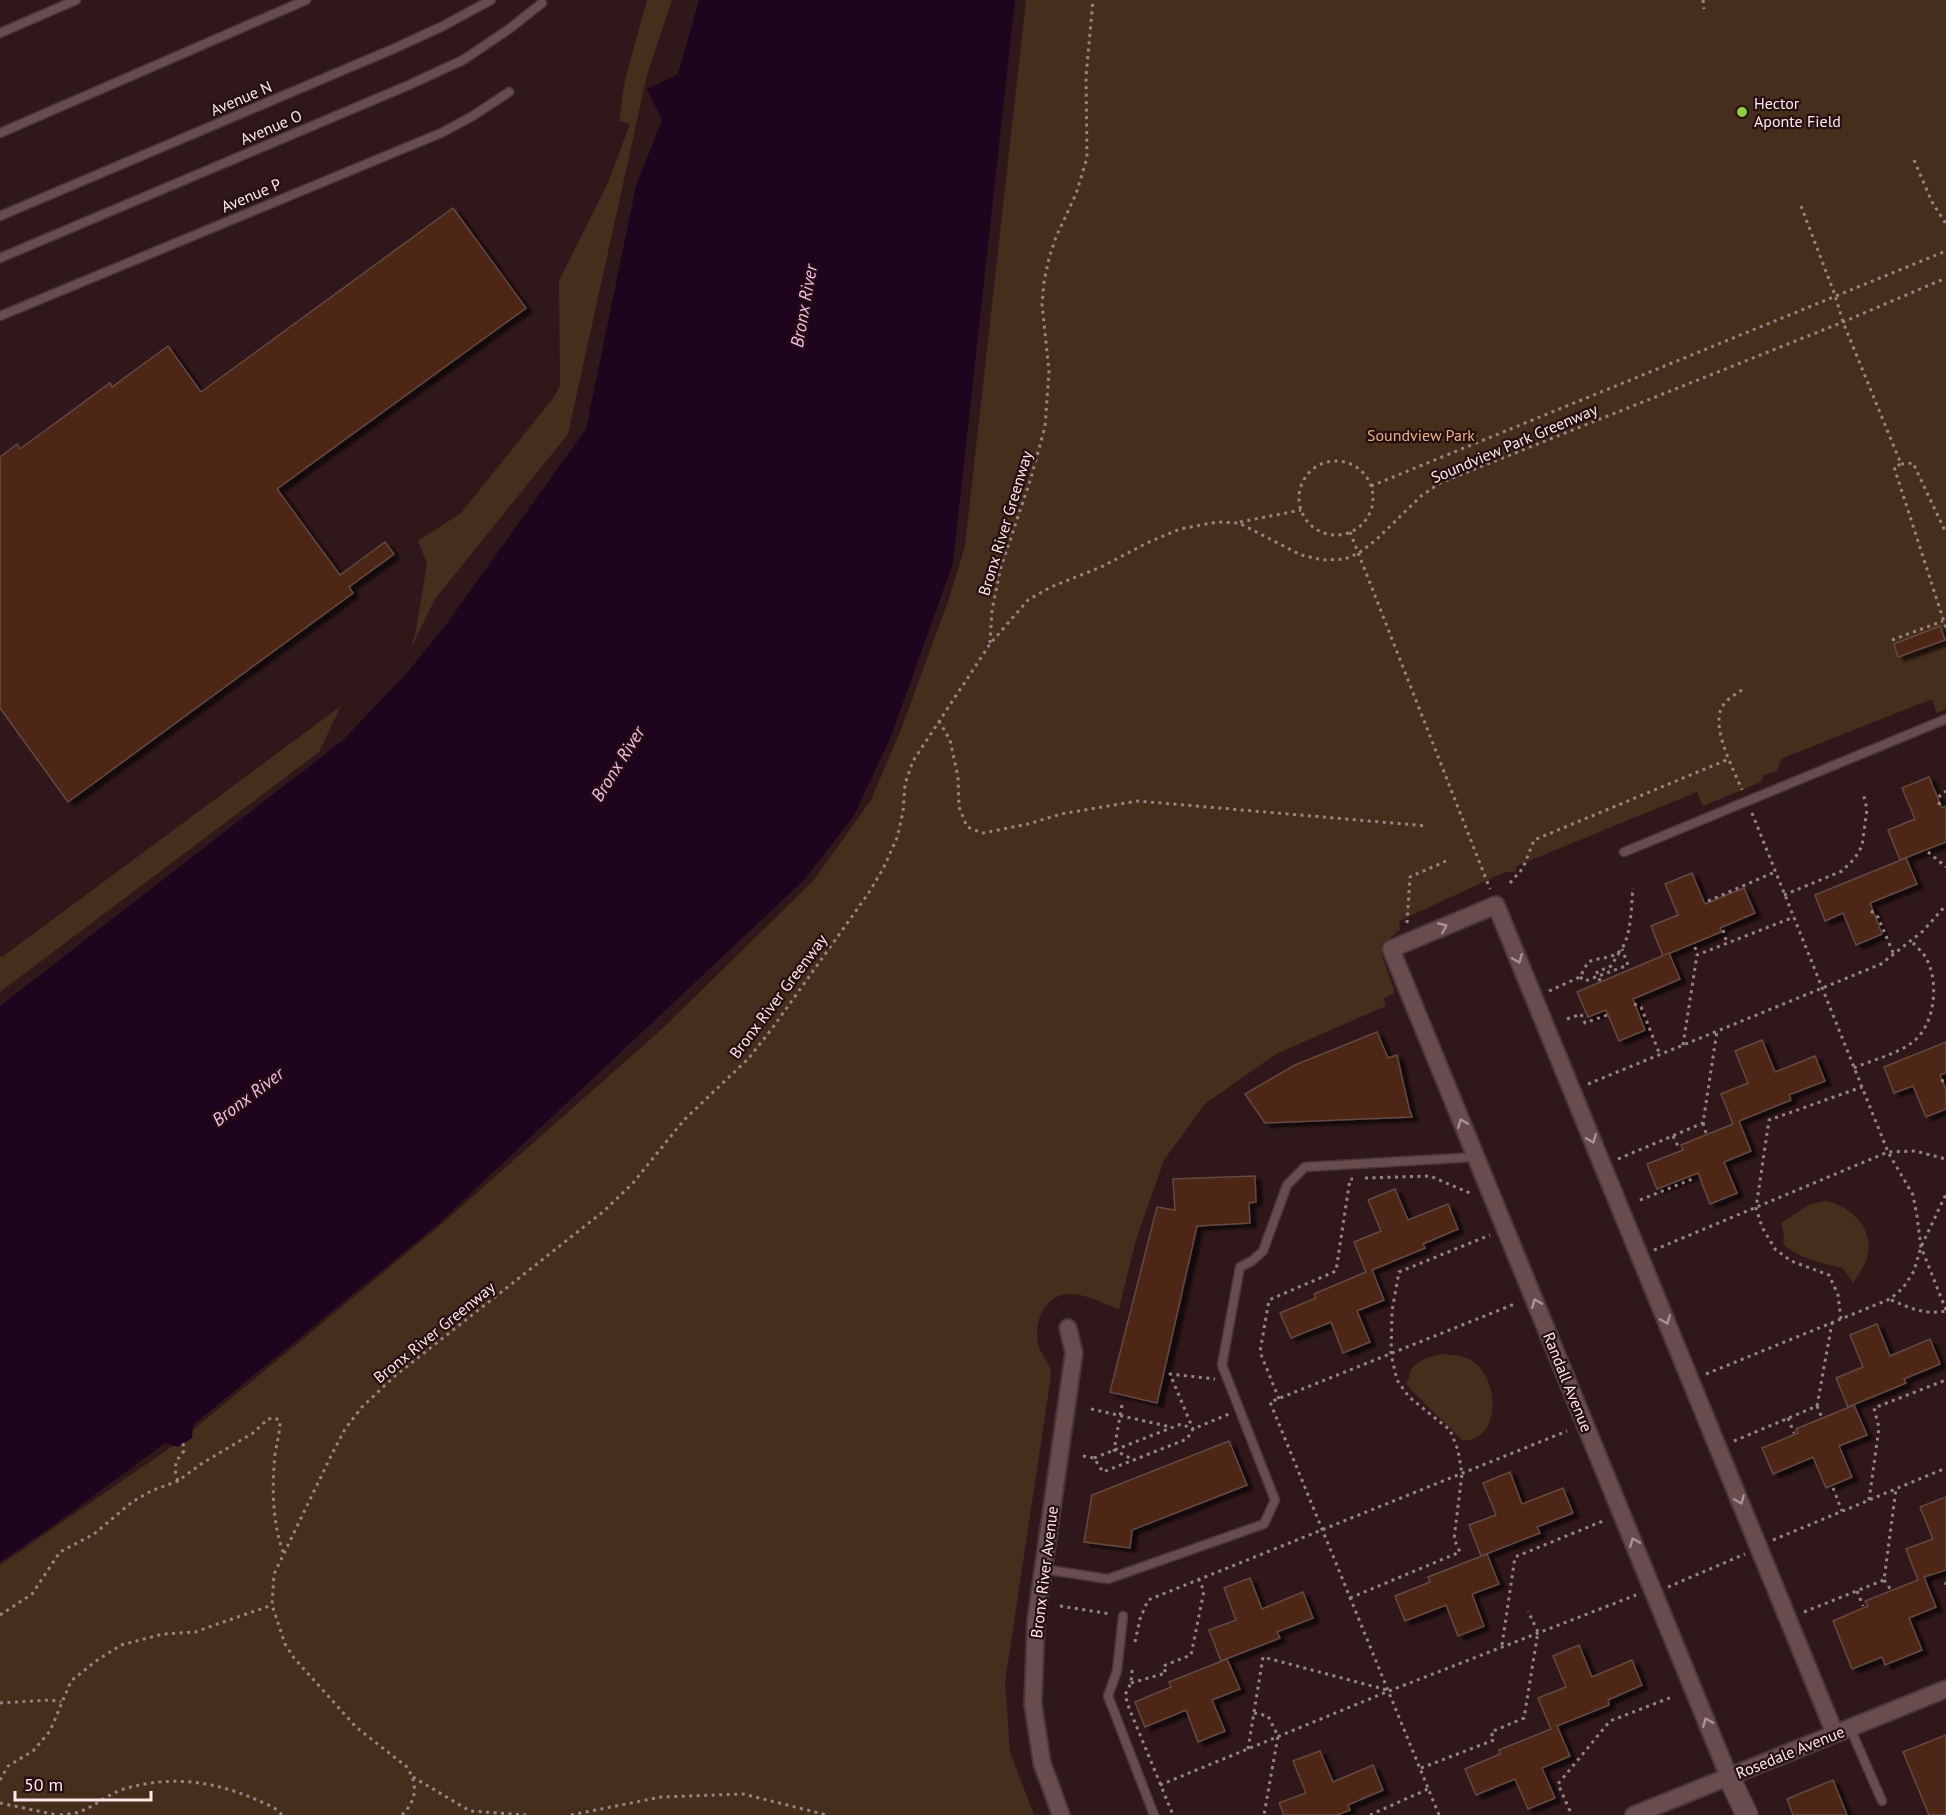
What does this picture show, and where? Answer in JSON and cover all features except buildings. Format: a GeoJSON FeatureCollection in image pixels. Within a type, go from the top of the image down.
{"type":"FeatureCollection","features":[{"type":"Feature","properties":{"kind":"street","name":"Randall Avenue"},"geometry":{"type":"LineString","coordinates":[[1496,904],[1391,949],[1747,1815]]}},
{"type":"Feature","properties":{"kind":"street"},"geometry":{"type":"LineString","coordinates":[[1496,904],[1718,1448],[1751,1550],[1788,1618],[1843,1731]]}},
{"type":"Feature","properties":{"kind":"street","name":"Bronx River Avenue"},"geometry":{"type":"LineString","coordinates":[[1061,1815],[1042,1763],[1033,1704],[1036,1620],[1074,1353],[1068,1328]]}},
{"type":"Feature","properties":{"kind":"street","name":"Rosedale Avenue"},"geometry":{"type":"LineString","coordinates":[[1634,1815],[1946,1689]]}},
{"type":"Feature","properties":{"kind":"lane"},"geometry":{"type":"LineString","coordinates":[[0,33],[76,0]]}},
{"type":"Feature","properties":{"kind":"lane"},"geometry":{"type":"LineString","coordinates":[[0,133],[306,0]]}},
{"type":"Feature","properties":{"kind":"lane","name":"Avenue N"},"geometry":{"type":"LineString","coordinates":[[0,216],[393,49],[491,0]]}},
{"type":"Feature","properties":{"kind":"lane","name":"Avenue O"},"geometry":{"type":"LineString","coordinates":[[0,258],[463,60],[542,3]]}},
{"type":"Feature","properties":{"kind":"lane","name":"Avenue P"},"geometry":{"type":"LineString","coordinates":[[0,316],[441,133],[509,92]]}},
{"type":"Feature","properties":{"kind":"lane"},"geometry":{"type":"LineString","coordinates":[[1624,852],[1946,719]]}},
{"type":"Feature","properties":{"kind":"lane"},"geometry":{"type":"LineString","coordinates":[[1043,1569],[1108,1579],[1264,1524],[1275,1500],[1222,1365],[1240,1267],[1252,1261],[1263,1251],[1287,1185],[1305,1167],[1476,1157]]}},
{"type":"Feature","properties":{"kind":"lane"},"geometry":{"type":"LineString","coordinates":[[1123,1616],[1117,1671],[1108,1696],[1154,1815]]}},
{"type":"Feature","properties":{"kind":"lane"},"geometry":{"type":"LineString","coordinates":[[1843,1731],[1881,1801]]}},
{"type":"Feature","properties":{"kind":"path","name":"Bronx River Greenway"},"geometry":{"type":"LineString","coordinates":[[526,1815],[470,1811],[413,1776],[399,1760],[356,1727],[294,1658],[285,1644],[272,1605],[274,1574],[345,1429],[362,1407],[396,1375],[484,1308],[619,1198],[684,1120],[748,1059],[868,894],[883,868],[897,838],[903,812],[905,784],[913,761],[990,644],[992,610],[1001,567],[1045,428],[1049,372],[1042,304],[1044,282],[1056,237],[1076,194],[1087,158],[1086,77],[1093,0]]}},
{"type":"Feature","properties":{"kind":"path"},"geometry":{"type":"LineString","coordinates":[[1703,0],[1704,9]]}},
{"type":"Feature","properties":{"kind":"path"},"geometry":{"type":"LineString","coordinates":[[1914,160],[1932,202],[1946,224]]}},
{"type":"Feature","properties":{"kind":"path"},"geometry":{"type":"LineString","coordinates":[[1801,206],[1843,322],[1901,464]]}},
{"type":"Feature","properties":{"kind":"path"},"geometry":{"type":"LineString","coordinates":[[1371,486],[1946,251]]}},
{"type":"Feature","properties":{"kind":"path","name":"Soundview Park Greenway"},"geometry":{"type":"LineString","coordinates":[[990,644],[1028,600],[1051,587],[1101,567],[1179,529],[1217,522],[1239,523],[1301,555],[1323,560],[1345,559],[1359,553],[1376,540],[1421,496],[1440,483],[1843,322],[1946,278]]}},
{"type":"Feature","properties":{"kind":"path"},"geometry":{"type":"LineString","coordinates":[[1333,461],[1346,462],[1358,468],[1371,486],[1373,499],[1370,511],[1358,527],[1350,532],[1337,535],[1314,528],[1301,510],[1299,496],[1302,483],[1320,464],[1333,461]]}},
{"type":"Feature","properties":{"kind":"path"},"geometry":{"type":"LineString","coordinates":[[1946,533],[1913,463],[1894,467],[1946,628]]}},
{"type":"Feature","properties":{"kind":"path"},"geometry":{"type":"LineString","coordinates":[[1239,523],[1301,510]]}},
{"type":"Feature","properties":{"kind":"path"},"geometry":{"type":"LineString","coordinates":[[1350,532],[1496,904]]}},
{"type":"Feature","properties":{"kind":"path"},"geometry":{"type":"LineString","coordinates":[[1892,640],[1943,621]]}},
{"type":"Feature","properties":{"kind":"path"},"geometry":{"type":"LineString","coordinates":[[1742,690],[1722,706],[1718,717],[1718,728],[1888,1152],[1912,1195],[1921,1247],[1946,1311],[1932,1314],[1922,1312],[1890,1299]]}},
{"type":"Feature","properties":{"kind":"path"},"geometry":{"type":"LineString","coordinates":[[938,720],[950,740],[958,777],[959,807],[968,827],[983,833],[1028,824],[1061,814],[1138,801],[1427,826]]}},
{"type":"Feature","properties":{"kind":"path"},"geometry":{"type":"LineString","coordinates":[[1510,883],[1523,868],[1534,840],[1729,758]]}},
{"type":"Feature","properties":{"kind":"path"},"geometry":{"type":"LineString","coordinates":[[1939,805],[1940,795],[1946,791]]}},
{"type":"Feature","properties":{"kind":"path"},"geometry":{"type":"LineString","coordinates":[[1784,895],[1842,871],[1855,858],[1862,846],[1867,809],[1863,793]]}},
{"type":"Feature","properties":{"kind":"path"},"geometry":{"type":"LineString","coordinates":[[1928,852],[1946,867]]}},
{"type":"Feature","properties":{"kind":"path"},"geometry":{"type":"LineString","coordinates":[[1407,929],[1410,877],[1446,861]]}},
{"type":"Feature","properties":{"kind":"path"},"geometry":{"type":"LineString","coordinates":[[1708,901],[1775,872]]}},
{"type":"Feature","properties":{"kind":"path"},"geometry":{"type":"LineString","coordinates":[[1600,981],[1597,972],[1611,966],[1628,934],[1633,888]]}},
{"type":"Feature","properties":{"kind":"path"},"geometry":{"type":"LineString","coordinates":[[1572,1091],[1873,968],[1894,955],[1923,931],[1946,905]]}},
{"type":"Feature","properties":{"kind":"path"},"geometry":{"type":"LineString","coordinates":[[1871,911],[1878,917],[1894,955]]}},
{"type":"Feature","properties":{"kind":"path"},"geometry":{"type":"LineString","coordinates":[[1697,955],[1794,917]]}},
{"type":"Feature","properties":{"kind":"path"},"geometry":{"type":"LineString","coordinates":[[1723,930],[1727,944]]}},
{"type":"Feature","properties":{"kind":"path"},"geometry":{"type":"LineString","coordinates":[[1854,1068],[1909,1045],[1920,1034],[1929,1017],[1934,994],[1933,976],[1926,958],[1911,941]]}},
{"type":"Feature","properties":{"kind":"path"},"geometry":{"type":"LineString","coordinates":[[1683,1045],[1697,955],[1695,947]]}},
{"type":"Feature","properties":{"kind":"path"},"geometry":{"type":"LineString","coordinates":[[1580,978],[1585,981],[1628,964],[1622,949]]}},
{"type":"Feature","properties":{"kind":"path"},"geometry":{"type":"LineString","coordinates":[[1560,986],[1580,978],[1588,962],[1618,953],[1622,949]]}},
{"type":"Feature","properties":{"kind":"path"},"geometry":{"type":"LineString","coordinates":[[1634,1004],[1641,1007],[1660,1055]]}},
{"type":"Feature","properties":{"kind":"path"},"geometry":{"type":"LineString","coordinates":[[1567,1019],[1581,1014],[1585,1023],[1607,1015]]}},
{"type":"Feature","properties":{"kind":"path"},"geometry":{"type":"LineString","coordinates":[[1706,1133],[1703,1123],[1717,1031]]}},
{"type":"Feature","properties":{"kind":"path"},"geometry":{"type":"LineString","coordinates":[[1941,1081],[1946,1080]]}},
{"type":"Feature","properties":{"kind":"path"},"geometry":{"type":"LineString","coordinates":[[1841,1319],[1838,1295],[1829,1275],[1791,1261],[1775,1249],[1762,1227],[1756,1208],[1768,1120],[1862,1087]]}},
{"type":"Feature","properties":{"kind":"path"},"geometry":{"type":"LineString","coordinates":[[1603,1165],[1703,1123]]}},
{"type":"Feature","properties":{"kind":"path"},"geometry":{"type":"LineString","coordinates":[[1673,1136],[1678,1146]]}},
{"type":"Feature","properties":{"kind":"path"},"geometry":{"type":"LineString","coordinates":[[1640,1256],[1888,1152],[1915,1152],[1946,1159]]}},
{"type":"Feature","properties":{"kind":"path"},"geometry":{"type":"LineString","coordinates":[[1279,1399],[1260,1352],[1269,1300],[1336,1271],[1350,1179],[1430,1176],[1474,1195]]}},
{"type":"Feature","properties":{"kind":"path"},"geometry":{"type":"LineString","coordinates":[[1640,1200],[1695,1178]]}},
{"type":"Feature","properties":{"kind":"path"},"geometry":{"type":"LineString","coordinates":[[1690,1380],[1890,1299],[1903,1288],[1914,1271],[1921,1247],[1946,1194]]}},
{"type":"Feature","properties":{"kind":"path"},"geometry":{"type":"LineString","coordinates":[[1350,1598],[1460,1552],[1454,1539],[1462,1474],[1458,1450],[1450,1430],[1409,1397],[1397,1380],[1391,1353],[1392,1311],[1399,1272],[1490,1235]]}},
{"type":"Feature","properties":{"kind":"path"},"geometry":{"type":"LineString","coordinates":[[1439,1815],[1270,1402],[1517,1303]]}},
{"type":"Feature","properties":{"kind":"path"},"geometry":{"type":"LineString","coordinates":[[1822,1418],[1817,1406],[1832,1323]]}},
{"type":"Feature","properties":{"kind":"path"},"geometry":{"type":"LineString","coordinates":[[1193,1429],[1170,1374],[1228,1381]]}},
{"type":"Feature","properties":{"kind":"path"},"geometry":{"type":"LineString","coordinates":[[1869,1500],[1879,1428],[1874,1408],[1946,1380]]}},
{"type":"Feature","properties":{"kind":"path"},"geometry":{"type":"LineString","coordinates":[[1114,1450],[1122,1405]]}},
{"type":"Feature","properties":{"kind":"path"},"geometry":{"type":"LineString","coordinates":[[1718,1448],[1817,1406]]}},
{"type":"Feature","properties":{"kind":"path"},"geometry":{"type":"LineString","coordinates":[[1091,1409],[1173,1427]]}},
{"type":"Feature","properties":{"kind":"path"},"geometry":{"type":"LineString","coordinates":[[1094,1458],[1103,1472],[1187,1439],[1193,1429],[1239,1409]]}},
{"type":"Feature","properties":{"kind":"path"},"geometry":{"type":"LineString","coordinates":[[0,1615],[32,1594],[60,1552],[94,1534],[132,1502],[151,1491],[178,1481],[201,1464],[253,1433],[268,1419],[275,1418],[280,1421],[280,1430],[276,1452],[274,1506],[279,1540],[284,1552]]}},
{"type":"Feature","properties":{"kind":"path"},"geometry":{"type":"LineString","coordinates":[[1788,1418],[1794,1433]]}},
{"type":"Feature","properties":{"kind":"path"},"geometry":{"type":"LineString","coordinates":[[1083,1456],[1094,1458],[1181,1424],[1193,1429]]}},
{"type":"Feature","properties":{"kind":"path"},"geometry":{"type":"LineString","coordinates":[[1134,1649],[1140,1619],[1148,1600],[1567,1431]]}},
{"type":"Feature","properties":{"kind":"path"},"geometry":{"type":"LineString","coordinates":[[178,1481],[174,1472],[177,1457],[184,1450],[183,1443]]}},
{"type":"Feature","properties":{"kind":"path"},"geometry":{"type":"LineString","coordinates":[[1114,1450],[1134,1460]]}},
{"type":"Feature","properties":{"kind":"path"},"geometry":{"type":"LineString","coordinates":[[1662,1590],[1946,1468]]}},
{"type":"Feature","properties":{"kind":"path"},"geometry":{"type":"LineString","coordinates":[[1833,1488],[1842,1511]]}},
{"type":"Feature","properties":{"kind":"path"},"geometry":{"type":"LineString","coordinates":[[1891,1590],[1884,1580],[1896,1489]]}},
{"type":"Feature","properties":{"kind":"path"},"geometry":{"type":"LineString","coordinates":[[1502,1646],[1515,1557],[1603,1521]]}},
{"type":"Feature","properties":{"kind":"path"},"geometry":{"type":"LineString","coordinates":[[1131,1683],[1166,1672],[1163,1666],[1191,1655],[1204,1591],[1199,1580]]}},
{"type":"Feature","properties":{"kind":"path"},"geometry":{"type":"LineString","coordinates":[[1788,1618],[1884,1580]]}},
{"type":"Feature","properties":{"kind":"path"},"geometry":{"type":"LineString","coordinates":[[1857,1591],[1863,1606]]}},
{"type":"Feature","properties":{"kind":"path"},"geometry":{"type":"LineString","coordinates":[[1144,1791],[1632,1595]]}},
{"type":"Feature","properties":{"kind":"path"},"geometry":{"type":"LineString","coordinates":[[0,1780],[8,1766],[33,1751],[50,1731],[71,1681],[96,1661],[121,1646],[163,1634],[195,1632],[272,1605]]}},
{"type":"Feature","properties":{"kind":"path"},"geometry":{"type":"LineString","coordinates":[[1060,1606],[1140,1619]]}},
{"type":"Feature","properties":{"kind":"path"},"geometry":{"type":"LineString","coordinates":[[1420,1768],[1494,1740],[1491,1732],[1524,1718],[1538,1632],[1528,1611]]}},
{"type":"Feature","properties":{"kind":"path"},"geometry":{"type":"LineString","coordinates":[[1248,1749],[1263,1657],[1389,1691]]}},
{"type":"Feature","properties":{"kind":"path"},"geometry":{"type":"LineString","coordinates":[[1133,1660],[1131,1683],[1125,1695],[1173,1815]]}},
{"type":"Feature","properties":{"kind":"path"},"geometry":{"type":"LineString","coordinates":[[1570,1811],[1558,1784],[1610,1721],[1672,1697]]}},
{"type":"Feature","properties":{"kind":"path"},"geometry":{"type":"LineString","coordinates":[[0,1703],[50,1700],[61,1702]]}},
{"type":"Feature","properties":{"kind":"path"},"geometry":{"type":"LineString","coordinates":[[1254,1713],[1268,1716],[1278,1736],[1264,1815]]}},
{"type":"Feature","properties":{"kind":"path"},"geometry":{"type":"LineString","coordinates":[[402,1815],[414,1799],[416,1787],[413,1776]]}},
{"type":"Feature","properties":{"kind":"path"},"geometry":{"type":"LineString","coordinates":[[0,1803],[59,1815],[79,1812],[122,1790],[150,1782],[183,1781],[213,1784],[240,1793],[263,1803],[282,1815]]}},
{"type":"Feature","properties":{"kind":"path"},"geometry":{"type":"LineString","coordinates":[[1370,1815],[1428,1789]]}},
{"type":"Feature","properties":{"kind":"path"},"geometry":{"type":"LineString","coordinates":[[571,1815],[661,1797],[743,1794],[827,1815]]}},
{"type":"Feature","properties":{"kind":"green space"},"geometry":{"type":"Polygon","coordinates":[[[647,0],[672,0],[647,75],[568,434],[435,599],[411,648],[427,563],[418,541],[461,513],[554,397],[560,385],[559,281],[607,185],[630,124],[619,121],[625,80],[647,0]]]}},
{"type":"Feature","properties":{"kind":"green space","name":"Soundview Park"},"geometry":{"type":"Polygon","coordinates":[[[1026,0],[1946,0],[1946,709],[1937,713],[1932,699],[1781,759],[1777,771],[1764,775],[1761,782],[1703,806],[1697,792],[1517,866],[1515,872],[1505,872],[1399,921],[1400,929],[1383,945],[1381,953],[1395,993],[1383,999],[1386,1006],[1276,1054],[1205,1104],[1164,1160],[1136,1240],[1119,1309],[1088,1297],[1069,1294],[1053,1299],[1042,1312],[1039,1320],[1037,1338],[1039,1347],[1050,1367],[1051,1376],[1005,1682],[1010,1752],[1034,1815],[0,1815],[0,1565],[177,1443],[436,1229],[662,1029],[814,880],[871,800],[900,732],[948,602],[965,546],[1026,0]]]}},
{"type":"Feature","properties":{"kind":"green space"},"geometry":{"type":"Polygon","coordinates":[[[341,706],[319,752],[0,992],[0,956],[2,957],[341,706]]]}},
{"type":"Feature","properties":{"kind":"green space"},"geometry":{"type":"Polygon","coordinates":[[[1825,1201],[1834,1203],[1852,1213],[1859,1220],[1868,1237],[1867,1258],[1853,1283],[1843,1268],[1804,1257],[1783,1244],[1784,1235],[1781,1223],[1810,1204],[1825,1201]]]}},
{"type":"Feature","properties":{"kind":"green space"},"geometry":{"type":"Polygon","coordinates":[[[1441,1354],[1469,1359],[1480,1368],[1487,1379],[1492,1393],[1493,1407],[1490,1421],[1484,1431],[1475,1438],[1462,1440],[1411,1390],[1406,1382],[1416,1364],[1441,1354]]]}},
{"type":"Feature","properties":{"kind":"water","name":"Bronx River"},"geometry":{"type":"Polygon","coordinates":[[[699,0],[1015,0],[953,563],[890,739],[853,817],[804,880],[437,1225],[193,1425],[192,1438],[178,1447],[165,1443],[0,1562],[0,1006],[343,740],[405,675],[445,626],[586,429],[636,186],[662,120],[647,89],[678,74],[699,0]]]}},
{"type":"Feature","properties":{"kind":"place","name":"Hector Aponte Field"},"geometry":{"type":"Point","coordinates":[1742,112]}}]}
